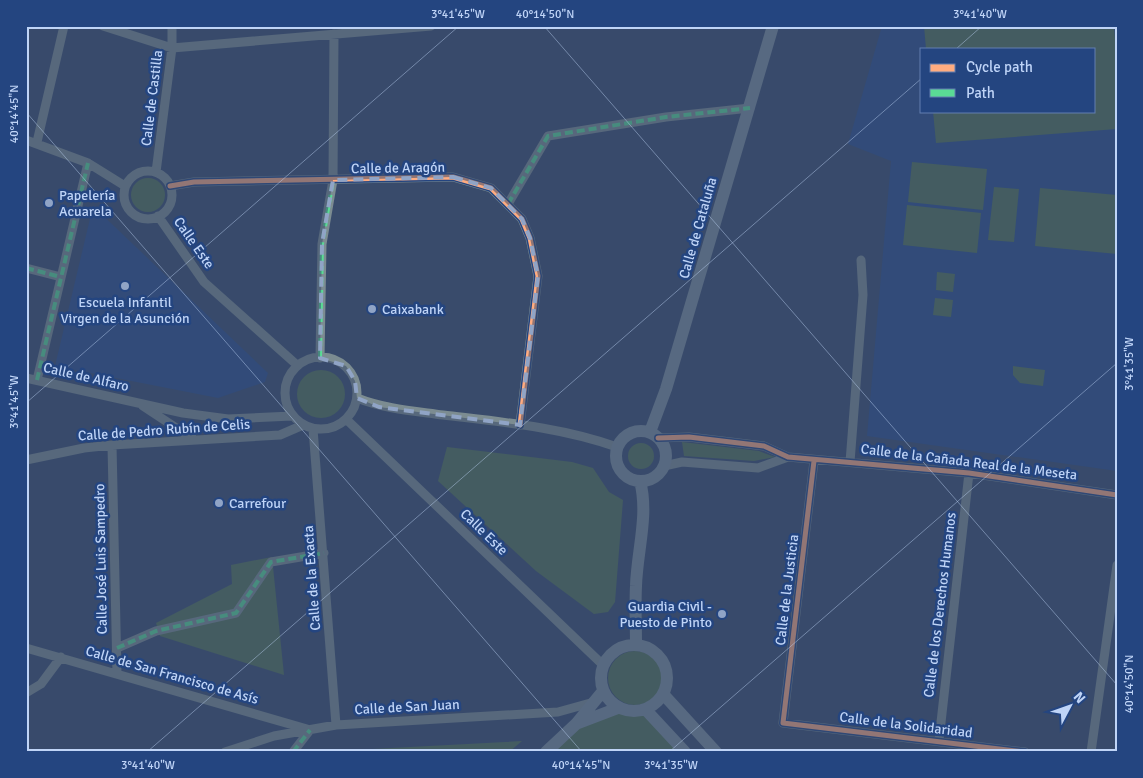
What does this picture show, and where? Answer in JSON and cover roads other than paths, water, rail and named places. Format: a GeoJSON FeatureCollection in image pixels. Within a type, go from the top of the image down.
{"type":"FeatureCollection","features":[{"type":"Feature","properties":{"kind":"main road","name":"Calle de Cataluña"},"geometry":{"type":"LineString","coordinates":[[654,435],[774,28]]}},
{"type":"Feature","properties":{"kind":"main road"},"geometry":{"type":"LineString","coordinates":[[640,430],[654,435],[664,446],[666,456],[664,466],[659,474],[650,480],[640,481],[631,479],[623,474],[617,466],[617,447],[622,438],[630,432],[640,430]]}},
{"type":"Feature","properties":{"kind":"main road"},"geometry":{"type":"LineString","coordinates":[[636,644],[636,586],[643,517],[643,493],[640,481]]}},
{"type":"Feature","properties":{"kind":"main road"},"geometry":{"type":"LineString","coordinates":[[636,644],[652,650],[664,662],[668,679],[664,695],[656,704],[646,710],[632,712],[618,708],[609,701],[603,691],[601,678],[603,665],[611,654],[623,646],[636,644]]}},
{"type":"Feature","properties":{"kind":"main road"},"geometry":{"type":"LineString","coordinates":[[546,752],[576,724],[603,691]]}},
{"type":"Feature","properties":{"kind":"main road"},"geometry":{"type":"LineString","coordinates":[[664,695],[716,752]]}},
{"type":"Feature","properties":{"kind":"main road"},"geometry":{"type":"LineString","coordinates":[[576,724],[618,708]]}},
{"type":"Feature","properties":{"kind":"main road"},"geometry":{"type":"LineString","coordinates":[[646,710],[685,752]]}},
{"type":"Feature","properties":{"kind":"street"},"geometry":{"type":"LineString","coordinates":[[37,142],[64,26]]}},
{"type":"Feature","properties":{"kind":"street"},"geometry":{"type":"LineString","coordinates":[[103,26],[172,48],[432,26]]}},
{"type":"Feature","properties":{"kind":"street","name":"Calle de Castilla"},"geometry":{"type":"LineString","coordinates":[[156,172],[172,48],[172,26]]}},
{"type":"Feature","properties":{"kind":"street"},"geometry":{"type":"LineString","coordinates":[[320,358],[322,244],[333,180],[334,34]]}},
{"type":"Feature","properties":{"kind":"street"},"geometry":{"type":"LineString","coordinates":[[508,204],[548,136],[666,118],[750,108]]}},
{"type":"Feature","properties":{"kind":"street"},"geometry":{"type":"LineString","coordinates":[[26,140],[37,142],[88,163],[125,186]]}},
{"type":"Feature","properties":{"kind":"street"},"geometry":{"type":"LineString","coordinates":[[36,380],[88,163]]}},
{"type":"Feature","properties":{"kind":"street"},"geometry":{"type":"LineString","coordinates":[[141,171],[156,172],[170,186],[171,200],[164,212],[158,216],[143,218],[129,209],[124,194],[125,186],[134,174],[141,171]]}},
{"type":"Feature","properties":{"kind":"street","name":"Calle de Aragón"},"geometry":{"type":"LineString","coordinates":[[170,186],[194,182],[453,177],[491,188],[522,219],[530,238],[538,276],[520,425]]}},
{"type":"Feature","properties":{"kind":"street","name":"Calle Este"},"geometry":{"type":"LineString","coordinates":[[158,216],[204,282],[297,365]]}},
{"type":"Feature","properties":{"kind":"street"},"geometry":{"type":"LineString","coordinates":[[850,462],[863,295],[862,260]]}},
{"type":"Feature","properties":{"kind":"street"},"geometry":{"type":"LineString","coordinates":[[26,268],[61,276]]}},
{"type":"Feature","properties":{"kind":"street"},"geometry":{"type":"LineString","coordinates":[[313,357],[320,358],[330,358],[346,366],[355,381],[357,398],[353,410],[346,420],[325,430],[313,429],[303,425],[292,416],[285,403],[284,390],[288,376],[297,365],[313,357]]}},
{"type":"Feature","properties":{"kind":"street","name":"Calle de Alfaro"},"geometry":{"type":"LineString","coordinates":[[26,378],[183,413],[228,419],[292,416]]}},
{"type":"Feature","properties":{"kind":"street"},"geometry":{"type":"LineString","coordinates":[[357,398],[379,407],[520,425],[588,437],[617,447]]}},
{"type":"Feature","properties":{"kind":"street","name":"Calle de Alfaro"},"geometry":{"type":"LineString","coordinates":[[139,404],[193,439]]}},
{"type":"Feature","properties":{"kind":"street","name":"Calle Este"},"geometry":{"type":"LineString","coordinates":[[346,420],[603,665]]}},
{"type":"Feature","properties":{"kind":"street","name":"Calle de Pedro Rubín de Celis"},"geometry":{"type":"LineString","coordinates":[[26,460],[84,448],[112,445],[193,439],[280,436],[303,425]]}},
{"type":"Feature","properties":{"kind":"street","name":"Calle de la Exacta"},"geometry":{"type":"LineString","coordinates":[[313,429],[336,725]]}},
{"type":"Feature","properties":{"kind":"street","name":"Calle de la Cañada Real de la Meseta"},"geometry":{"type":"LineString","coordinates":[[654,435],[764,446],[788,457],[969,473],[1117,495]]}},
{"type":"Feature","properties":{"kind":"street","name":"Calle José Luis Sampedro"},"geometry":{"type":"LineString","coordinates":[[112,445],[117,673]]}},
{"type":"Feature","properties":{"kind":"street","name":"Calle de la Cañada Real de la Meseta"},"geometry":{"type":"LineString","coordinates":[[664,466],[682,462],[758,468],[788,457]]}},
{"type":"Feature","properties":{"kind":"street","name":"Calle de la Justicia"},"geometry":{"type":"LineString","coordinates":[[783,723],[814,460]]}},
{"type":"Feature","properties":{"kind":"street","name":"Calle de los Derechos Humanos"},"geometry":{"type":"LineString","coordinates":[[939,740],[969,473]]}},
{"type":"Feature","properties":{"kind":"street"},"geometry":{"type":"LineString","coordinates":[[116,648],[156,631],[236,613],[271,562],[324,553]]}},
{"type":"Feature","properties":{"kind":"street"},"geometry":{"type":"LineString","coordinates":[[1091,752],[1117,565]]}},
{"type":"Feature","properties":{"kind":"street","name":"Calle de San Francisco de Asís"},"geometry":{"type":"LineString","coordinates":[[26,648],[310,730]]}},
{"type":"Feature","properties":{"kind":"street"},"geometry":{"type":"LineString","coordinates":[[26,693],[40,684],[61,657]]}},
{"type":"Feature","properties":{"kind":"street","name":"Calle de San Juan"},"geometry":{"type":"LineString","coordinates":[[225,752],[274,736],[336,725],[558,712],[594,702]]}},
{"type":"Feature","properties":{"kind":"street","name":"Calle de la Solidaridad"},"geometry":{"type":"LineString","coordinates":[[783,723],[939,740],[1025,752]]}},
{"type":"Feature","properties":{"kind":"street"},"geometry":{"type":"LineString","coordinates":[[293,752],[310,730]]}},
{"type":"Feature","properties":{"kind":"place","name":"Papelería Acuarela"},"geometry":{"type":"Point","coordinates":[49,203]}},
{"type":"Feature","properties":{"kind":"place","name":"Escuela Infantil Virgen de la Asunción"},"geometry":{"type":"Point","coordinates":[125,286]}},
{"type":"Feature","properties":{"kind":"place","name":"Caixabank"},"geometry":{"type":"Point","coordinates":[372,309]}},
{"type":"Feature","properties":{"kind":"place","name":"Carrefour"},"geometry":{"type":"Point","coordinates":[219,503]}},
{"type":"Feature","properties":{"kind":"place","name":"Guardia Civil - Puesto de Pinto"},"geometry":{"type":"Point","coordinates":[722,614]}}]}
